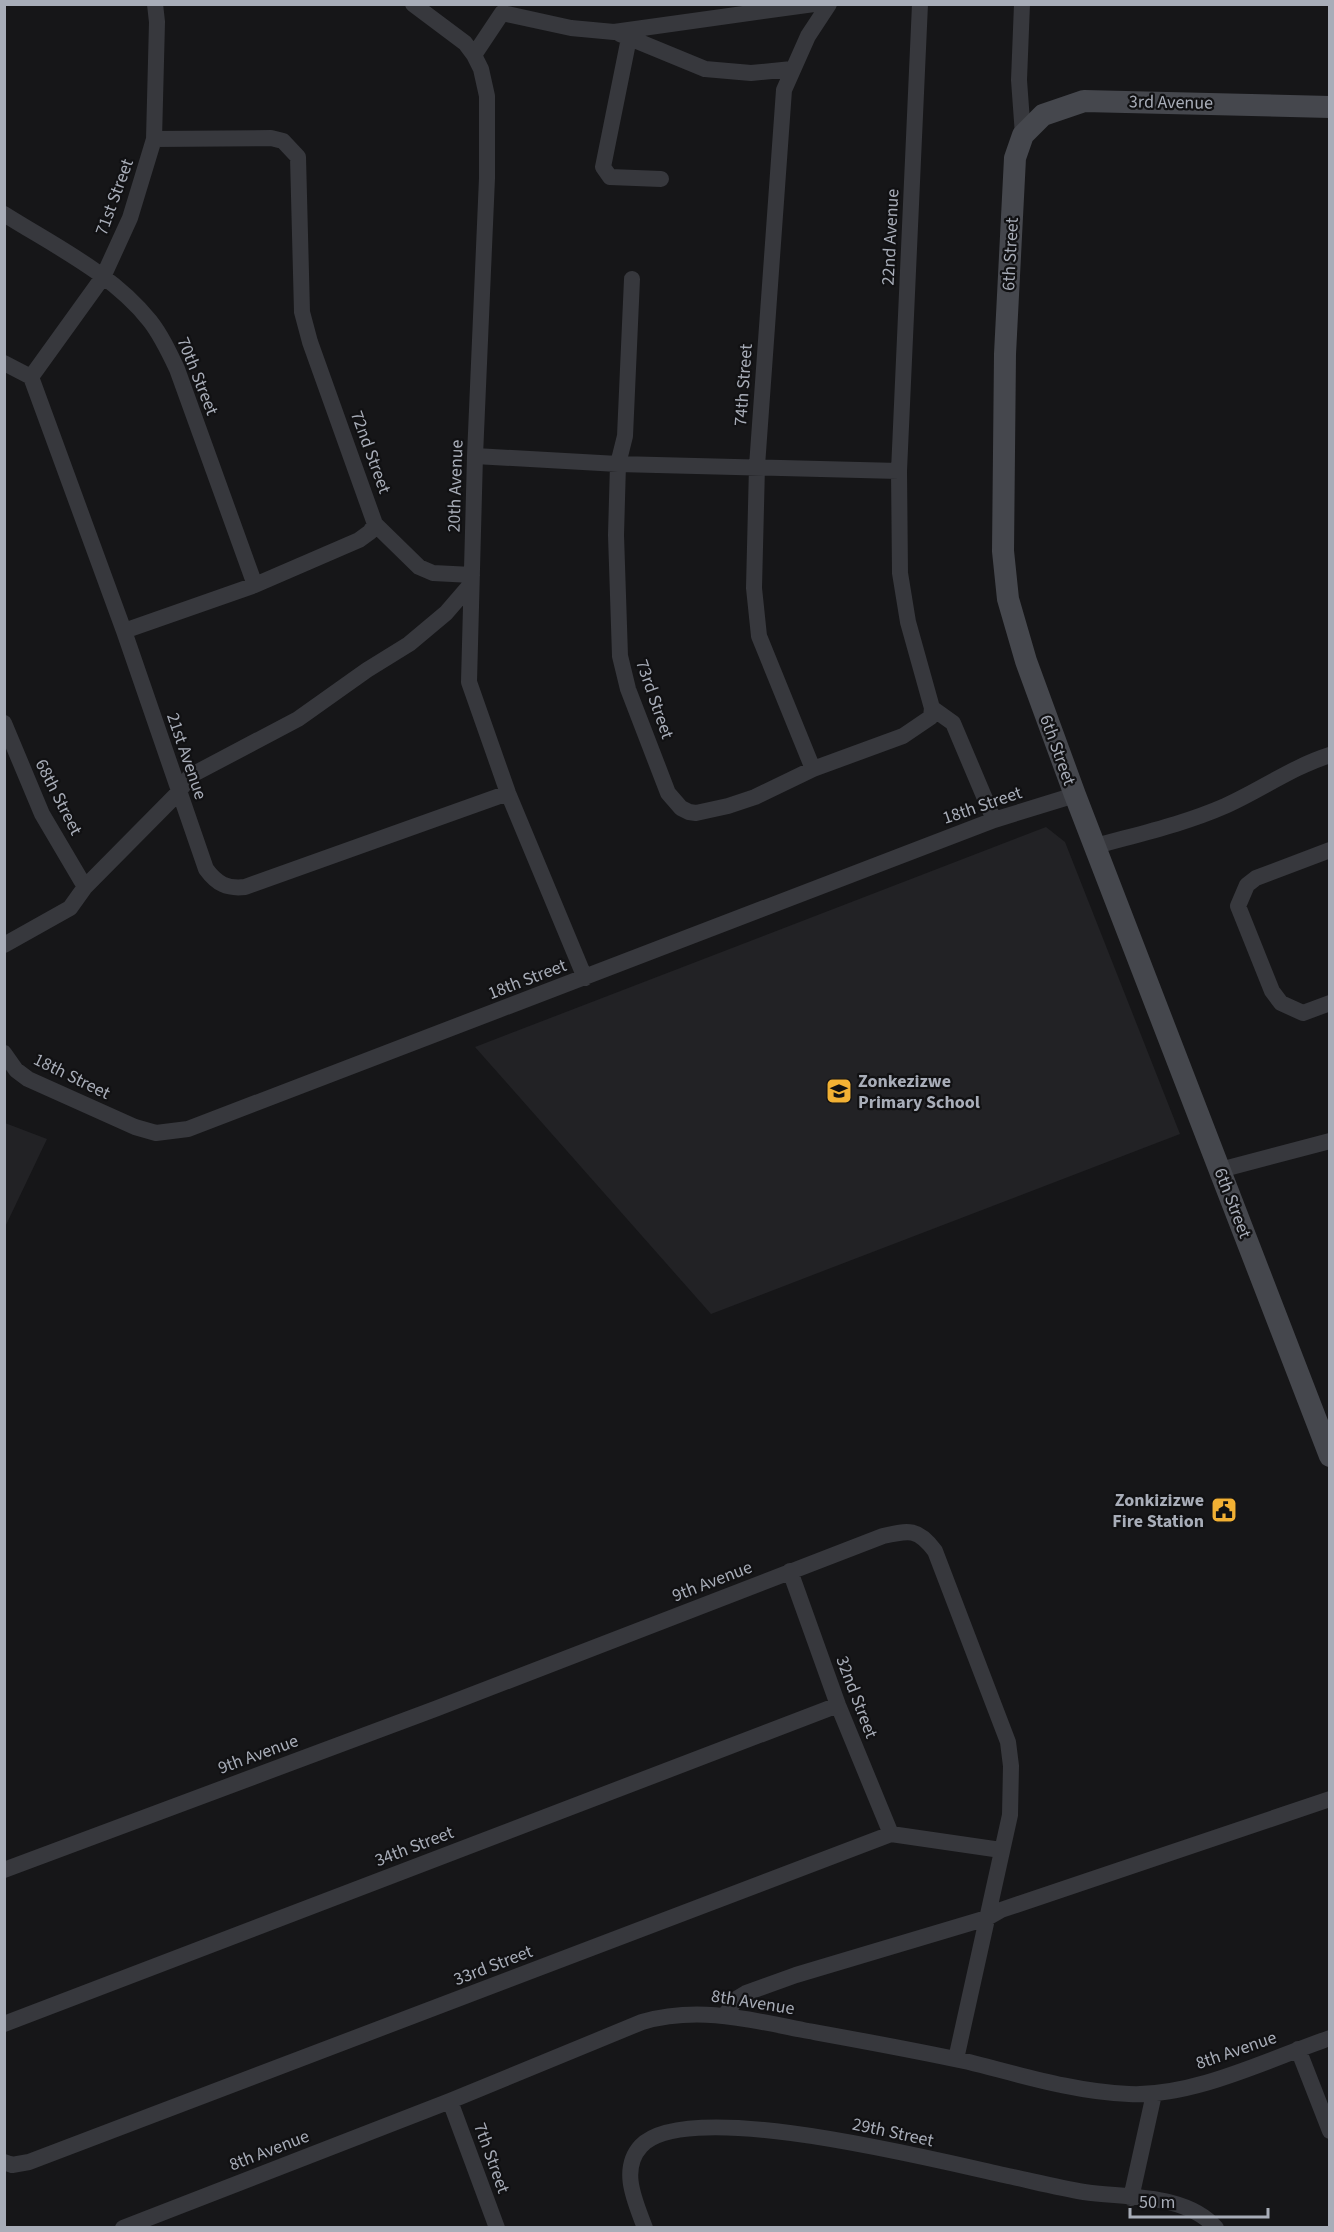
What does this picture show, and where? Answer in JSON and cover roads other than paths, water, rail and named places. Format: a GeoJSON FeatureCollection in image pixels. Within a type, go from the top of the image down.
{"type":"FeatureCollection","features":[{"type":"Feature","properties":{"kind":"street","name":"71st Street"},"geometry":{"type":"LineString","coordinates":[[31,377],[103,277],[130,218],[154,139],[157,22],[155,4]]}},
{"type":"Feature","properties":{"kind":"street","name":"20th Avenue"},"geometry":{"type":"LineString","coordinates":[[413,4],[465,44],[481,69],[485,87],[488,131],[469,682],[508,793],[585,978]]}},
{"type":"Feature","properties":{"kind":"street"},"geometry":{"type":"LineString","coordinates":[[622,35],[814,4]]}},
{"type":"Feature","properties":{"kind":"street","name":"74th Street"},"geometry":{"type":"LineString","coordinates":[[813,769],[759,636],[754,588],[757,466],[784,90],[808,36],[829,4]]}},
{"type":"Feature","properties":{"kind":"street","name":"22nd Avenue"},"geometry":{"type":"LineString","coordinates":[[920,4],[899,471],[900,573],[903,602],[932,708]]}},
{"type":"Feature","properties":{"kind":"street","name":"6th Street"},"geometry":{"type":"LineString","coordinates":[[1022,4],[1019,80],[1023,135],[1015,158],[1013,181],[1005,354],[1003,551],[1008,599],[1026,662],[1075,795],[1329,1455]]}},
{"type":"Feature","properties":{"kind":"street"},"geometry":{"type":"LineString","coordinates":[[474,55],[503,9],[571,28],[622,35],[705,69],[751,73],[792,69]]}},
{"type":"Feature","properties":{"kind":"street"},"geometry":{"type":"LineString","coordinates":[[622,35],[603,167],[610,177],[662,179]]}},
{"type":"Feature","properties":{"kind":"street","name":"3rd Avenue"},"geometry":{"type":"LineString","coordinates":[[1023,135],[1043,115],[1084,101],[1329,107]]}},
{"type":"Feature","properties":{"kind":"street","name":"72nd Street"},"geometry":{"type":"LineString","coordinates":[[154,139],[271,138],[283,141],[298,157],[302,312],[310,342],[375,524]]}},
{"type":"Feature","properties":{"kind":"street","name":"70th Street"},"geometry":{"type":"LineString","coordinates":[[4,214],[103,277],[149,319],[164,342],[177,369],[255,585]]}},
{"type":"Feature","properties":{"kind":"street","name":"73rd Street"},"geometry":{"type":"LineString","coordinates":[[632,279],[625,436],[618,464],[616,535],[620,656],[628,690],[668,793],[681,808],[696,813],[755,797],[813,769],[903,736],[931,717],[932,708]]}},
{"type":"Feature","properties":{"kind":"street"},"geometry":{"type":"LineString","coordinates":[[4,363],[31,377]]}},
{"type":"Feature","properties":{"kind":"street","name":"21st Avenue"},"geometry":{"type":"LineString","coordinates":[[31,377],[124,631],[178,793],[206,869],[214,880],[232,888],[245,887],[508,793]]}},
{"type":"Feature","properties":{"kind":"street"},"geometry":{"type":"LineString","coordinates":[[475,456],[618,464],[899,471]]}},
{"type":"Feature","properties":{"kind":"street"},"geometry":{"type":"LineString","coordinates":[[124,631],[255,585],[359,540],[370,532],[375,524],[419,567],[434,573],[472,579]]}},
{"type":"Feature","properties":{"kind":"street"},"geometry":{"type":"LineString","coordinates":[[4,945],[70,908],[85,886],[178,793],[190,776],[298,719],[426,632],[472,579]]}},
{"type":"Feature","properties":{"kind":"street"},"geometry":{"type":"LineString","coordinates":[[932,708],[953,723],[994,820]]}},
{"type":"Feature","properties":{"kind":"street","name":"68th Street"},"geometry":{"type":"LineString","coordinates":[[4,723],[42,814],[85,886]]}},
{"type":"Feature","properties":{"kind":"street"},"geometry":{"type":"LineString","coordinates":[[1096,846],[1222,807],[1264,788],[1302,765],[1329,755]]}},
{"type":"Feature","properties":{"kind":"street","name":"18th Street"},"geometry":{"type":"LineString","coordinates":[[4,1053],[16,1070],[44,1088],[135,1127],[156,1133],[171,1133],[188,1129],[994,820],[1075,795]]}},
{"type":"Feature","properties":{"kind":"street"},"geometry":{"type":"LineString","coordinates":[[1329,850],[1256,878],[1247,885],[1238,906],[1272,990],[1281,1003],[1304,1014],[1329,1003]]}},
{"type":"Feature","properties":{"kind":"street"},"geometry":{"type":"LineString","coordinates":[[1220,1170],[1329,1141]]}},
{"type":"Feature","properties":{"kind":"street","name":"9th Avenue"},"geometry":{"type":"LineString","coordinates":[[4,1870],[424,1713],[883,1536],[914,1532],[926,1538],[935,1551],[1008,1742],[1011,1766],[1010,1815],[956,2059]]}},
{"type":"Feature","properties":{"kind":"street","name":"32nd Street"},"geometry":{"type":"LineString","coordinates":[[790,1572],[838,1705],[891,1834]]}},
{"type":"Feature","properties":{"kind":"street","name":"34th Street"},"geometry":{"type":"LineString","coordinates":[[4,2024],[838,1705]]}},
{"type":"Feature","properties":{"kind":"street"},"geometry":{"type":"LineString","coordinates":[[726,2014],[736,1999],[746,1993],[796,1975],[987,1918],[1001,1910],[1329,1798]]}},
{"type":"Feature","properties":{"kind":"street","name":"33rd Street"},"geometry":{"type":"LineString","coordinates":[[4,2162],[12,2165],[29,2162],[891,1834],[1001,1850]]}},
{"type":"Feature","properties":{"kind":"street","name":"8th Avenue"},"geometry":{"type":"LineString","coordinates":[[123,2228],[450,2102],[642,2022],[666,2015],[726,2014],[956,2059],[1087,2090],[1154,2094],[1220,2078],[1329,2038]]}},
{"type":"Feature","properties":{"kind":"street"},"geometry":{"type":"LineString","coordinates":[[1298,2049],[1329,2131]]}},
{"type":"Feature","properties":{"kind":"street"},"geometry":{"type":"LineString","coordinates":[[1131,2198],[1154,2094]]}},
{"type":"Feature","properties":{"kind":"street","name":"7th Street"},"geometry":{"type":"LineString","coordinates":[[450,2102],[497,2228]]}},
{"type":"Feature","properties":{"kind":"street","name":"29th Street"},"geometry":{"type":"LineString","coordinates":[[645,2228],[630,2187],[634,2157],[641,2145],[655,2137],[685,2128],[767,2130],[825,2137],[1081,2192],[1131,2198],[1197,2211],[1216,2228]]}},
{"type":"Feature","properties":{"kind":"place","name":"Zonkezizwe Primary School"},"geometry":{"type":"Point","coordinates":[839,1091]}},
{"type":"Feature","properties":{"kind":"place","name":"Zonkizizwe Fire Station"},"geometry":{"type":"Point","coordinates":[1224,1510]}}]}
